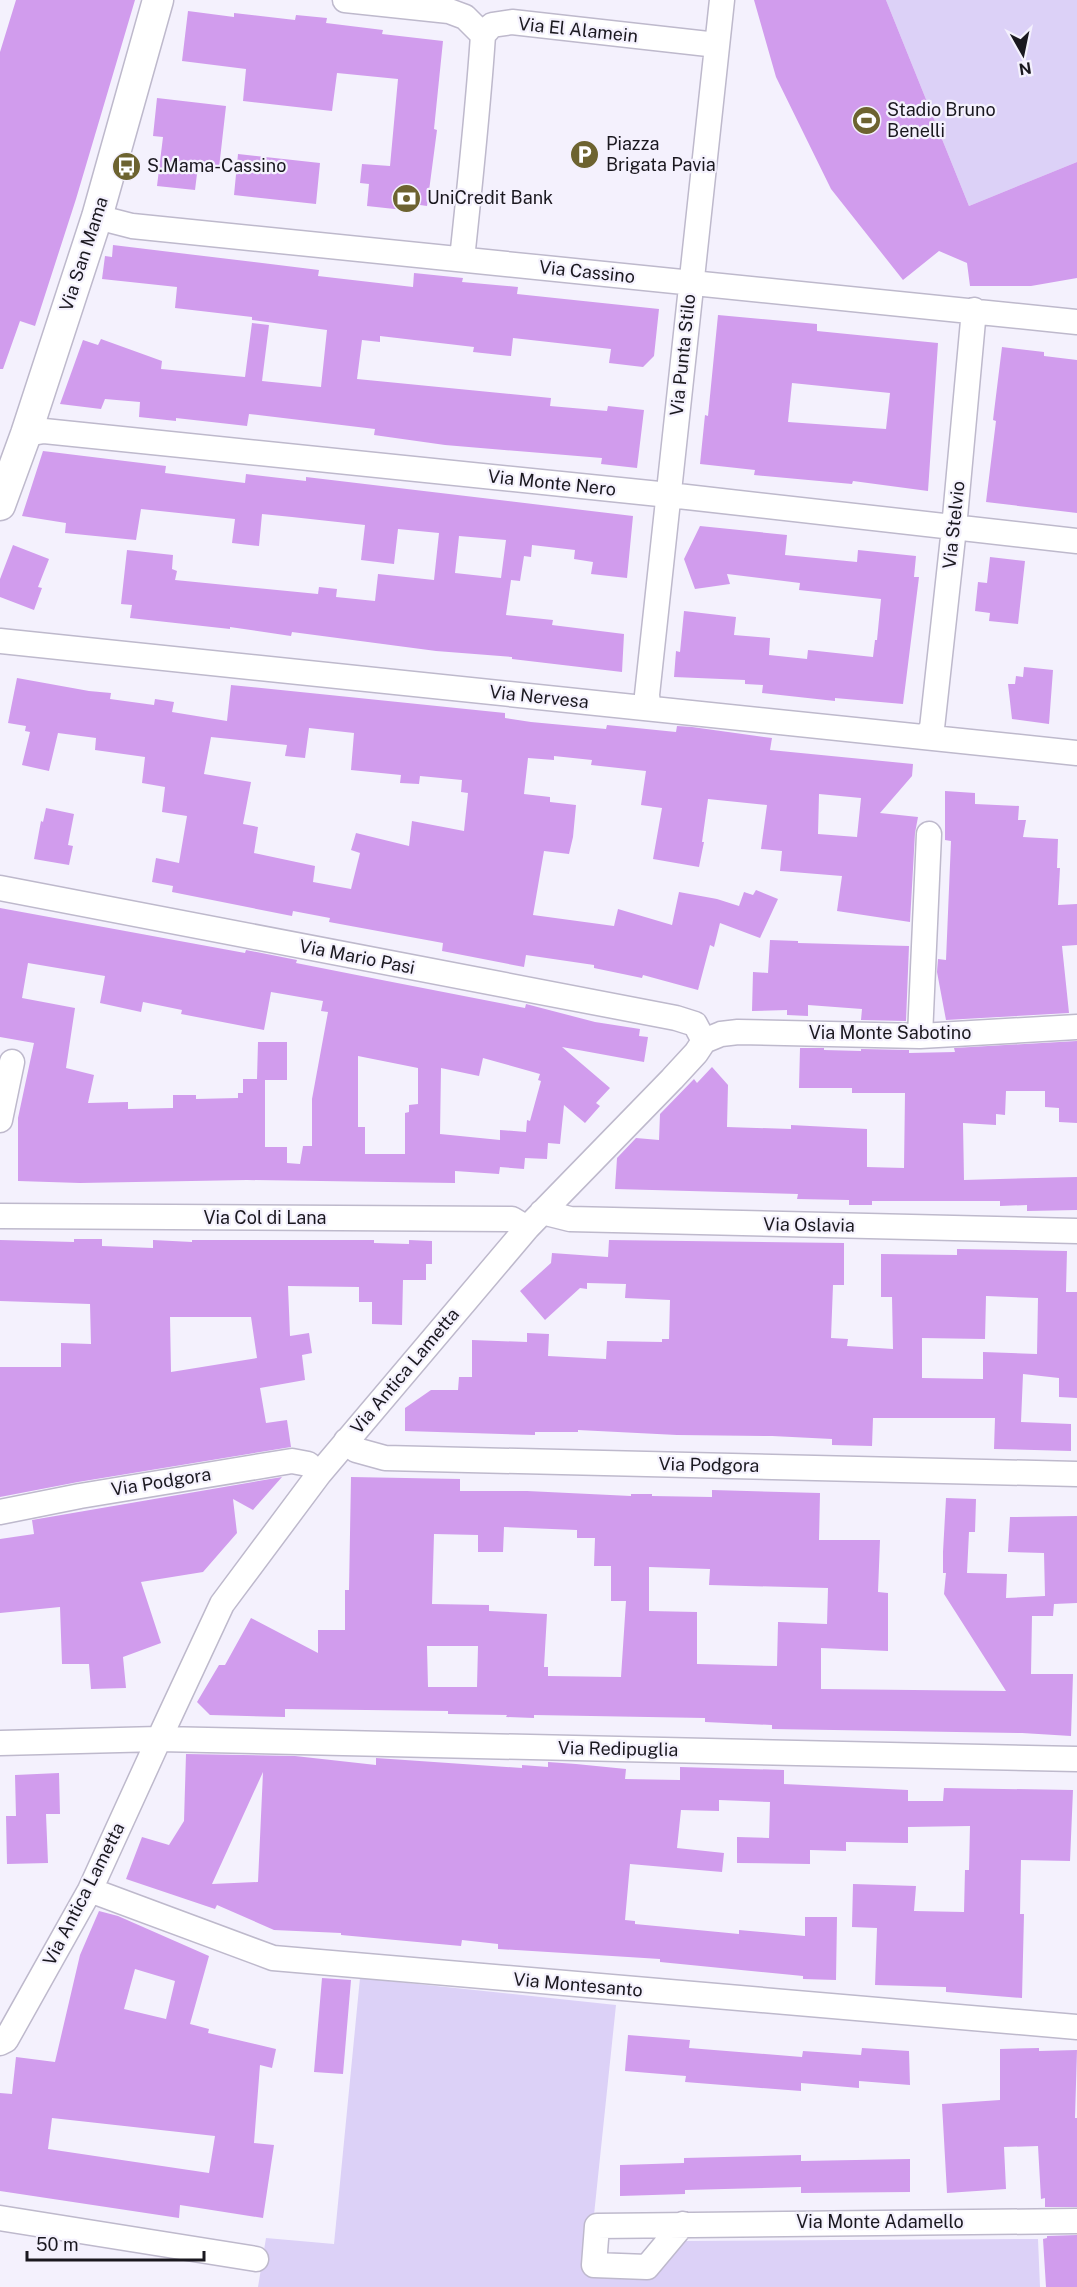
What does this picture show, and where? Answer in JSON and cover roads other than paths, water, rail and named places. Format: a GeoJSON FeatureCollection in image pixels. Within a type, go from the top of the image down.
{"type":"FeatureCollection","features":[{"type":"Feature","properties":{"kind":"street","name":"Via San Mama"},"geometry":{"type":"LineString","coordinates":[[0,505],[26,434],[97,218],[158,0]]}},
{"type":"Feature","properties":{"kind":"street"},"geometry":{"type":"LineString","coordinates":[[345,0],[449,11],[465,17],[483,35],[462,259]]}},
{"type":"Feature","properties":{"kind":"street","name":"Via Punta Stilo"},"geometry":{"type":"LineString","coordinates":[[654,708],[648,703],[647,695],[722,0]]}},
{"type":"Feature","properties":{"kind":"street","name":"Via El Alamein"},"geometry":{"type":"LineString","coordinates":[[483,35],[492,25],[512,22],[717,45]]}},
{"type":"Feature","properties":{"kind":"street","name":"Via Cassino"},"geometry":{"type":"LineString","coordinates":[[97,218],[132,226],[1077,322]]}},
{"type":"Feature","properties":{"kind":"street","name":"Via Stelvio"},"geometry":{"type":"LineString","coordinates":[[925,737],[932,728],[954,528],[974,310]]}},
{"type":"Feature","properties":{"kind":"street","name":"Via Monte Nero"},"geometry":{"type":"LineString","coordinates":[[26,434],[44,431],[669,495],[1077,541]]}},
{"type":"Feature","properties":{"kind":"street","name":"Via Nervesa"},"geometry":{"type":"LineString","coordinates":[[0,641],[1077,753]]}},
{"type":"Feature","properties":{"kind":"street"},"geometry":{"type":"LineString","coordinates":[[920,1036],[929,834]]}},
{"type":"Feature","properties":{"kind":"street","name":"Via Mario Pasi"},"geometry":{"type":"LineString","coordinates":[[0,888],[676,1018],[695,1024],[704,1041]]}},
{"type":"Feature","properties":{"kind":"street","name":"Via Monte Sabotino"},"geometry":{"type":"LineString","coordinates":[[704,1041],[721,1034],[738,1032],[920,1036],[1077,1027]]}},
{"type":"Feature","properties":{"kind":"street","name":"Via Antica Lametta"},"geometry":{"type":"LineString","coordinates":[[0,2043],[6,2040],[90,1890],[222,1604],[319,1474],[534,1220],[672,1079],[704,1041]]}},
{"type":"Feature","properties":{"kind":"street"},"geometry":{"type":"LineString","coordinates":[[0,1120],[12,1062]]}},
{"type":"Feature","properties":{"kind":"street","name":"Via Col di Lana"},"geometry":{"type":"LineString","coordinates":[[0,1216],[534,1220]]}},
{"type":"Feature","properties":{"kind":"street","name":"Via Oslavia"},"geometry":{"type":"LineString","coordinates":[[534,1220],[1077,1231]]}},
{"type":"Feature","properties":{"kind":"street","name":"Via Podgora"},"geometry":{"type":"LineString","coordinates":[[346,1441],[356,1450],[385,1458],[1077,1474]]}},
{"type":"Feature","properties":{"kind":"street","name":"Via Podgora"},"geometry":{"type":"LineString","coordinates":[[0,1512],[80,1496],[292,1461],[308,1464],[319,1474]]}},
{"type":"Feature","properties":{"kind":"street"},"geometry":{"type":"LineString","coordinates":[[0,1743],[159,1739]]}},
{"type":"Feature","properties":{"kind":"street","name":"Via Redipuglia"},"geometry":{"type":"LineString","coordinates":[[159,1739],[1077,1759]]}},
{"type":"Feature","properties":{"kind":"street","name":"Via Montesanto"},"geometry":{"type":"LineString","coordinates":[[90,1890],[273,1958],[1077,2028]]}},
{"type":"Feature","properties":{"kind":"street"},"geometry":{"type":"LineString","coordinates":[[0,2218],[256,2259]]}},
{"type":"Feature","properties":{"kind":"street","name":"Via Monte Adamello"},"geometry":{"type":"LineString","coordinates":[[683,2224],[1077,2220]]}},
{"type":"Feature","properties":{"kind":"place","name":"Stadio Bruno Benelli"},"geometry":{"type":"Point","coordinates":[866,120]}},
{"type":"Feature","properties":{"kind":"place","name":"Piazza Brigata Pavia"},"geometry":{"type":"Point","coordinates":[585,154]}},
{"type":"Feature","properties":{"kind":"place","name":"S.Mama-Cassino"},"geometry":{"type":"Point","coordinates":[126,166]}},
{"type":"Feature","properties":{"kind":"place","name":"UniCredit Bank"},"geometry":{"type":"Point","coordinates":[406,198]}}]}
